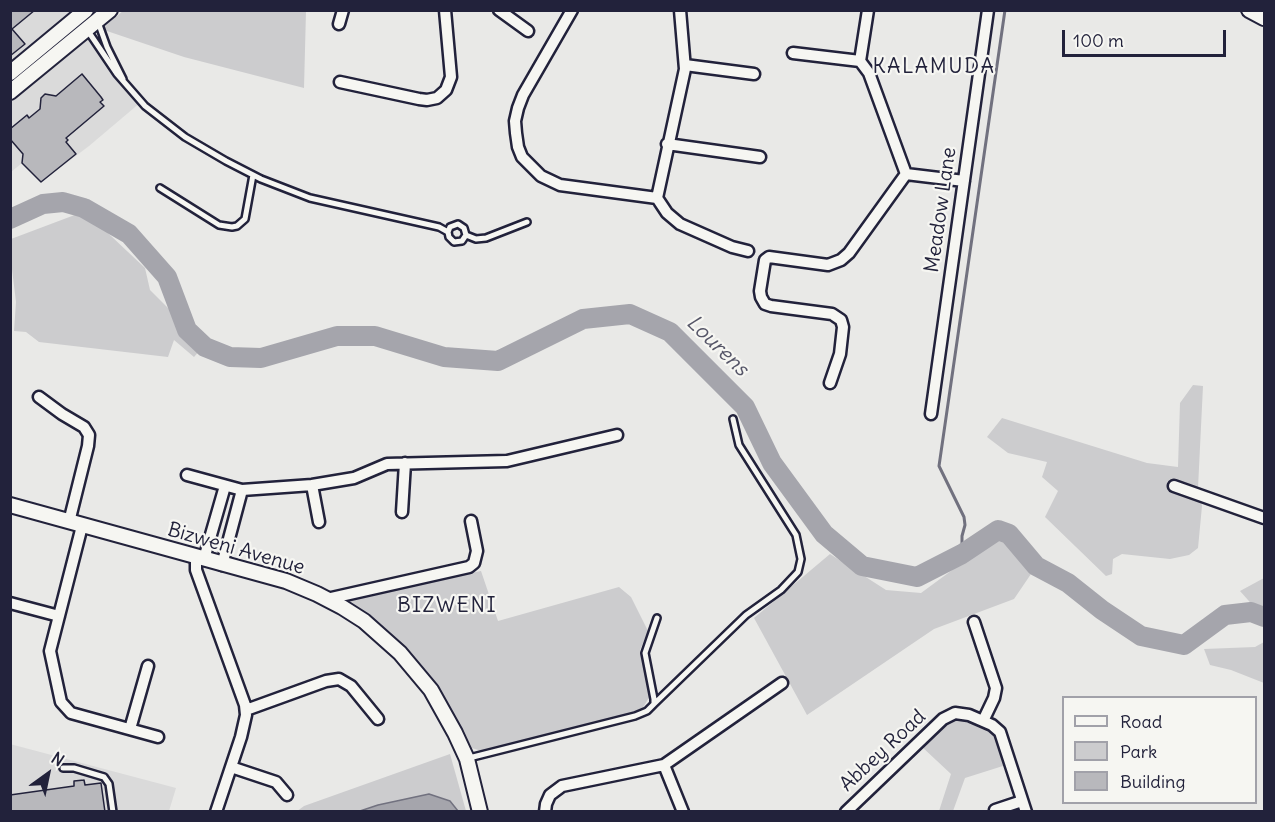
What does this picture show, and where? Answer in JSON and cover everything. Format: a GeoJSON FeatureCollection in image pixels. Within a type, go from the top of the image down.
{"type":"FeatureCollection","features":[{"type":"Feature","properties":{"kind":"street"},"geometry":{"type":"LineString","coordinates":[[10,73],[85,16],[110,10]]}},
{"type":"Feature","properties":{"kind":"street"},"geometry":{"type":"LineString","coordinates":[[339,24],[343,10]]}},
{"type":"Feature","properties":{"kind":"street"},"geometry":{"type":"LineString","coordinates":[[340,82],[419,99],[437,98],[446,90],[451,77],[445,10]]}},
{"type":"Feature","properties":{"kind":"street"},"geometry":{"type":"LineString","coordinates":[[499,10],[528,31]]}},
{"type":"Feature","properties":{"kind":"street"},"geometry":{"type":"LineString","coordinates":[[572,10],[523,95],[518,108],[515,121],[522,157],[541,176],[560,185],[657,198]]}},
{"type":"Feature","properties":{"kind":"street"},"geometry":{"type":"LineString","coordinates":[[680,10],[685,65],[657,198],[667,213],[680,224],[722,243],[748,251]]}},
{"type":"Feature","properties":{"kind":"street"},"geometry":{"type":"LineString","coordinates":[[868,10],[860,61],[869,73],[906,174]]}},
{"type":"Feature","properties":{"kind":"street","name":"Meadow Lane"},"geometry":{"type":"LineString","coordinates":[[931,414],[988,10]]}},
{"type":"Feature","properties":{"kind":"street"},"geometry":{"type":"LineString","coordinates":[[1249,10],[1264,18]]}},
{"type":"Feature","properties":{"kind":"street"},"geometry":{"type":"LineString","coordinates":[[10,92],[85,16]]}},
{"type":"Feature","properties":{"kind":"street"},"geometry":{"type":"LineString","coordinates":[[793,53],[860,61]]}},
{"type":"Feature","properties":{"kind":"street"},"geometry":{"type":"LineString","coordinates":[[685,65],[754,74]]}},
{"type":"Feature","properties":{"kind":"street"},"geometry":{"type":"LineString","coordinates":[[667,144],[760,157]]}},
{"type":"Feature","properties":{"kind":"street"},"geometry":{"type":"LineString","coordinates":[[906,174],[964,181]]}},
{"type":"Feature","properties":{"kind":"street"},"geometry":{"type":"LineString","coordinates":[[830,383],[840,354],[843,327],[841,320],[832,314],[765,304],[760,291],[766,258],[820,265],[835,264],[842,260],[906,174]]}},
{"type":"Feature","properties":{"kind":"street"},"geometry":{"type":"LineString","coordinates":[[39,397],[84,427],[89,435],[75,524],[75,553],[50,656],[63,706],[71,713],[158,737]]}},
{"type":"Feature","properties":{"kind":"street"},"geometry":{"type":"LineString","coordinates":[[187,475],[242,490],[312,485],[354,478],[380,465],[507,461],[618,435]]}},
{"type":"Feature","properties":{"kind":"street"},"geometry":{"type":"LineString","coordinates":[[402,512],[405,463]]}},
{"type":"Feature","properties":{"kind":"street"},"geometry":{"type":"LineString","coordinates":[[312,485],[319,522]]}},
{"type":"Feature","properties":{"kind":"street"},"geometry":{"type":"LineString","coordinates":[[216,812],[245,725],[246,710],[196,570],[225,486]]}},
{"type":"Feature","properties":{"kind":"street"},"geometry":{"type":"LineString","coordinates":[[1174,486],[1264,518]]}},
{"type":"Feature","properties":{"kind":"street"},"geometry":{"type":"LineString","coordinates":[[222,565],[242,490]]}},
{"type":"Feature","properties":{"kind":"street","name":"Bizweni Avenue"},"geometry":{"type":"LineString","coordinates":[[10,505],[286,581],[327,599],[364,621],[400,652],[431,690],[444,711],[467,759],[480,812]]}},
{"type":"Feature","properties":{"kind":"street"},"geometry":{"type":"LineString","coordinates":[[327,599],[469,567],[474,563],[477,550],[471,521]]}},
{"type":"Feature","properties":{"kind":"street"},"geometry":{"type":"LineString","coordinates":[[10,603],[59,616]]}},
{"type":"Feature","properties":{"kind":"street"},"geometry":{"type":"LineString","coordinates":[[974,622],[996,688],[994,698],[983,721],[1000,732],[1024,806],[995,810]]}},
{"type":"Feature","properties":{"kind":"street"},"geometry":{"type":"LineString","coordinates":[[130,729],[148,666]]}},
{"type":"Feature","properties":{"kind":"street"},"geometry":{"type":"LineString","coordinates":[[246,710],[326,681],[339,679],[351,686],[378,719]]}},
{"type":"Feature","properties":{"kind":"street"},"geometry":{"type":"LineString","coordinates":[[545,812],[550,795],[562,786],[664,765],[782,683]]}},
{"type":"Feature","properties":{"kind":"street","name":"Abbey Road"},"geometry":{"type":"LineString","coordinates":[[846,812],[947,716],[961,713],[983,721]]}},
{"type":"Feature","properties":{"kind":"street"},"geometry":{"type":"LineString","coordinates":[[664,765],[683,812]]}},
{"type":"Feature","properties":{"kind":"street"},"geometry":{"type":"LineString","coordinates":[[231,767],[276,782],[288,795]]}},
{"type":"Feature","properties":{"kind":"lane"},"geometry":{"type":"LineString","coordinates":[[85,16],[107,47],[124,81]]}},
{"type":"Feature","properties":{"kind":"lane"},"geometry":{"type":"LineString","coordinates":[[85,16],[117,74],[145,106],[207,151],[253,175],[310,198],[424,223],[448,232]]}},
{"type":"Feature","properties":{"kind":"lane"},"geometry":{"type":"LineString","coordinates":[[160,188],[219,225],[232,227],[245,219],[253,175]]}},
{"type":"Feature","properties":{"kind":"lane"},"geometry":{"type":"LineString","coordinates":[[466,235],[476,239],[486,238],[527,222]]}},
{"type":"Feature","properties":{"kind":"lane"},"geometry":{"type":"LineString","coordinates":[[458,224],[464,228],[466,235],[464,239],[457,242],[450,239],[448,232],[450,227],[458,224]]}},
{"type":"Feature","properties":{"kind":"lane"},"geometry":{"type":"LineString","coordinates":[[467,759],[647,711],[746,615],[781,590],[798,572],[801,559],[796,534],[739,445],[734,419]]}},
{"type":"Feature","properties":{"kind":"lane"},"geometry":{"type":"LineString","coordinates":[[654,704],[654,690],[645,652],[657,618]]}},
{"type":"Feature","properties":{"kind":"lane"},"geometry":{"type":"LineString","coordinates":[[63,768],[74,768],[104,777],[110,784],[113,812]]}},
{"type":"Feature","properties":{"kind":"shaded area"},"geometry":{"type":"Polygon","coordinates":[[[10,11],[85,11],[88,21],[123,80],[141,102],[89,146],[41,182],[22,163],[11,172],[10,11]]]}},
{"type":"Feature","properties":{"kind":"shaded area"},"geometry":{"type":"Polygon","coordinates":[[[10,744],[176,788],[169,811],[11,811],[10,744]]]}},
{"type":"Feature","properties":{"kind":"shaded area"},"geometry":{"type":"Polygon","coordinates":[[[429,794],[450,801],[458,811],[360,811],[378,805],[429,794]]]}},
{"type":"Feature","properties":{"kind":"green space"},"geometry":{"type":"Polygon","coordinates":[[[123,11],[306,11],[304,88],[184,57],[101,29],[123,11]]]}},
{"type":"Feature","properties":{"kind":"green space"},"geometry":{"type":"Polygon","coordinates":[[[80,213],[93,219],[145,268],[150,290],[171,311],[183,331],[202,348],[194,357],[174,340],[168,357],[39,342],[26,332],[14,331],[16,302],[11,239],[80,213]]]}},
{"type":"Feature","properties":{"kind":"green space"},"geometry":{"type":"Polygon","coordinates":[[[1193,385],[1203,386],[1198,488],[1202,506],[1198,548],[1189,555],[1170,559],[1122,554],[1113,559],[1112,574],[1106,576],[1045,517],[1058,491],[1042,477],[1047,462],[1008,453],[987,437],[1002,418],[1147,463],[1178,467],[1180,403],[1193,385]]]}},
{"type":"Feature","properties":{"kind":"green space"},"geometry":{"type":"Polygon","coordinates":[[[1001,537],[1020,555],[1031,574],[1014,599],[934,629],[807,715],[754,618],[830,554],[886,590],[921,593],[989,543],[1001,537]]]}},
{"type":"Feature","properties":{"kind":"green space"},"geometry":{"type":"Polygon","coordinates":[[[481,571],[498,621],[619,587],[631,597],[648,631],[640,650],[651,694],[641,711],[482,751],[468,747],[455,718],[433,682],[409,653],[379,624],[345,600],[347,597],[481,571]]]}},
{"type":"Feature","properties":{"kind":"green space"},"geometry":{"type":"Polygon","coordinates":[[[1264,578],[1264,611],[1256,609],[1240,591],[1264,578]]]}},
{"type":"Feature","properties":{"kind":"green space"},"geometry":{"type":"Polygon","coordinates":[[[1264,642],[1264,683],[1231,670],[1210,665],[1204,649],[1255,647],[1264,642]]]}},
{"type":"Feature","properties":{"kind":"green space"},"geometry":{"type":"Polygon","coordinates":[[[959,717],[989,728],[996,734],[1006,765],[965,778],[953,811],[939,811],[951,774],[921,746],[949,719],[959,717]]]}},
{"type":"Feature","properties":{"kind":"green space"},"geometry":{"type":"Polygon","coordinates":[[[450,754],[466,811],[458,811],[450,801],[429,794],[360,811],[296,812],[304,806],[450,754]]]}},
{"type":"Feature","properties":{"kind":"building"},"geometry":{"type":"Polygon","coordinates":[[[10,10],[35,10],[12,29],[25,44],[10,56],[10,10]]]}},
{"type":"Feature","properties":{"kind":"building"},"geometry":{"type":"Polygon","coordinates":[[[82,74],[101,97],[103,100],[100,102],[104,106],[66,138],[68,140],[66,142],[76,154],[41,182],[22,163],[23,154],[10,139],[10,129],[27,115],[29,118],[40,109],[41,98],[45,94],[56,96],[82,74]]]}},
{"type":"Feature","properties":{"kind":"building"},"geometry":{"type":"Polygon","coordinates":[[[84,780],[85,785],[101,783],[105,812],[10,812],[10,795],[74,786],[74,781],[84,780]]]}},
{"type":"Feature","properties":{"kind":"waterway"},"geometry":{"type":"LineString","coordinates":[[962,554],[964,517],[939,466],[1005,10]]}},
{"type":"Feature","properties":{"kind":"waterway","name":"Lourens"},"geometry":{"type":"LineString","coordinates":[[10,219],[43,204],[63,202],[84,208],[129,234],[167,277],[187,330],[205,347],[230,357],[261,358],[337,336],[375,336],[444,357],[498,361],[583,319],[630,314],[670,332],[745,407],[772,463],[824,534],[862,566],[917,577],[962,554],[998,530],[1009,534],[1036,566],[1068,583],[1102,610],[1141,636],[1184,645],[1225,615],[1251,612],[1264,617]]}},
{"type":"Feature","properties":{"kind":"district","name":"KALAMUDA"},"geometry":{"type":"Point","coordinates":[934,67]}},
{"type":"Feature","properties":{"kind":"district","name":"BIZWENI"},"geometry":{"type":"Point","coordinates":[447,606]}}]}
